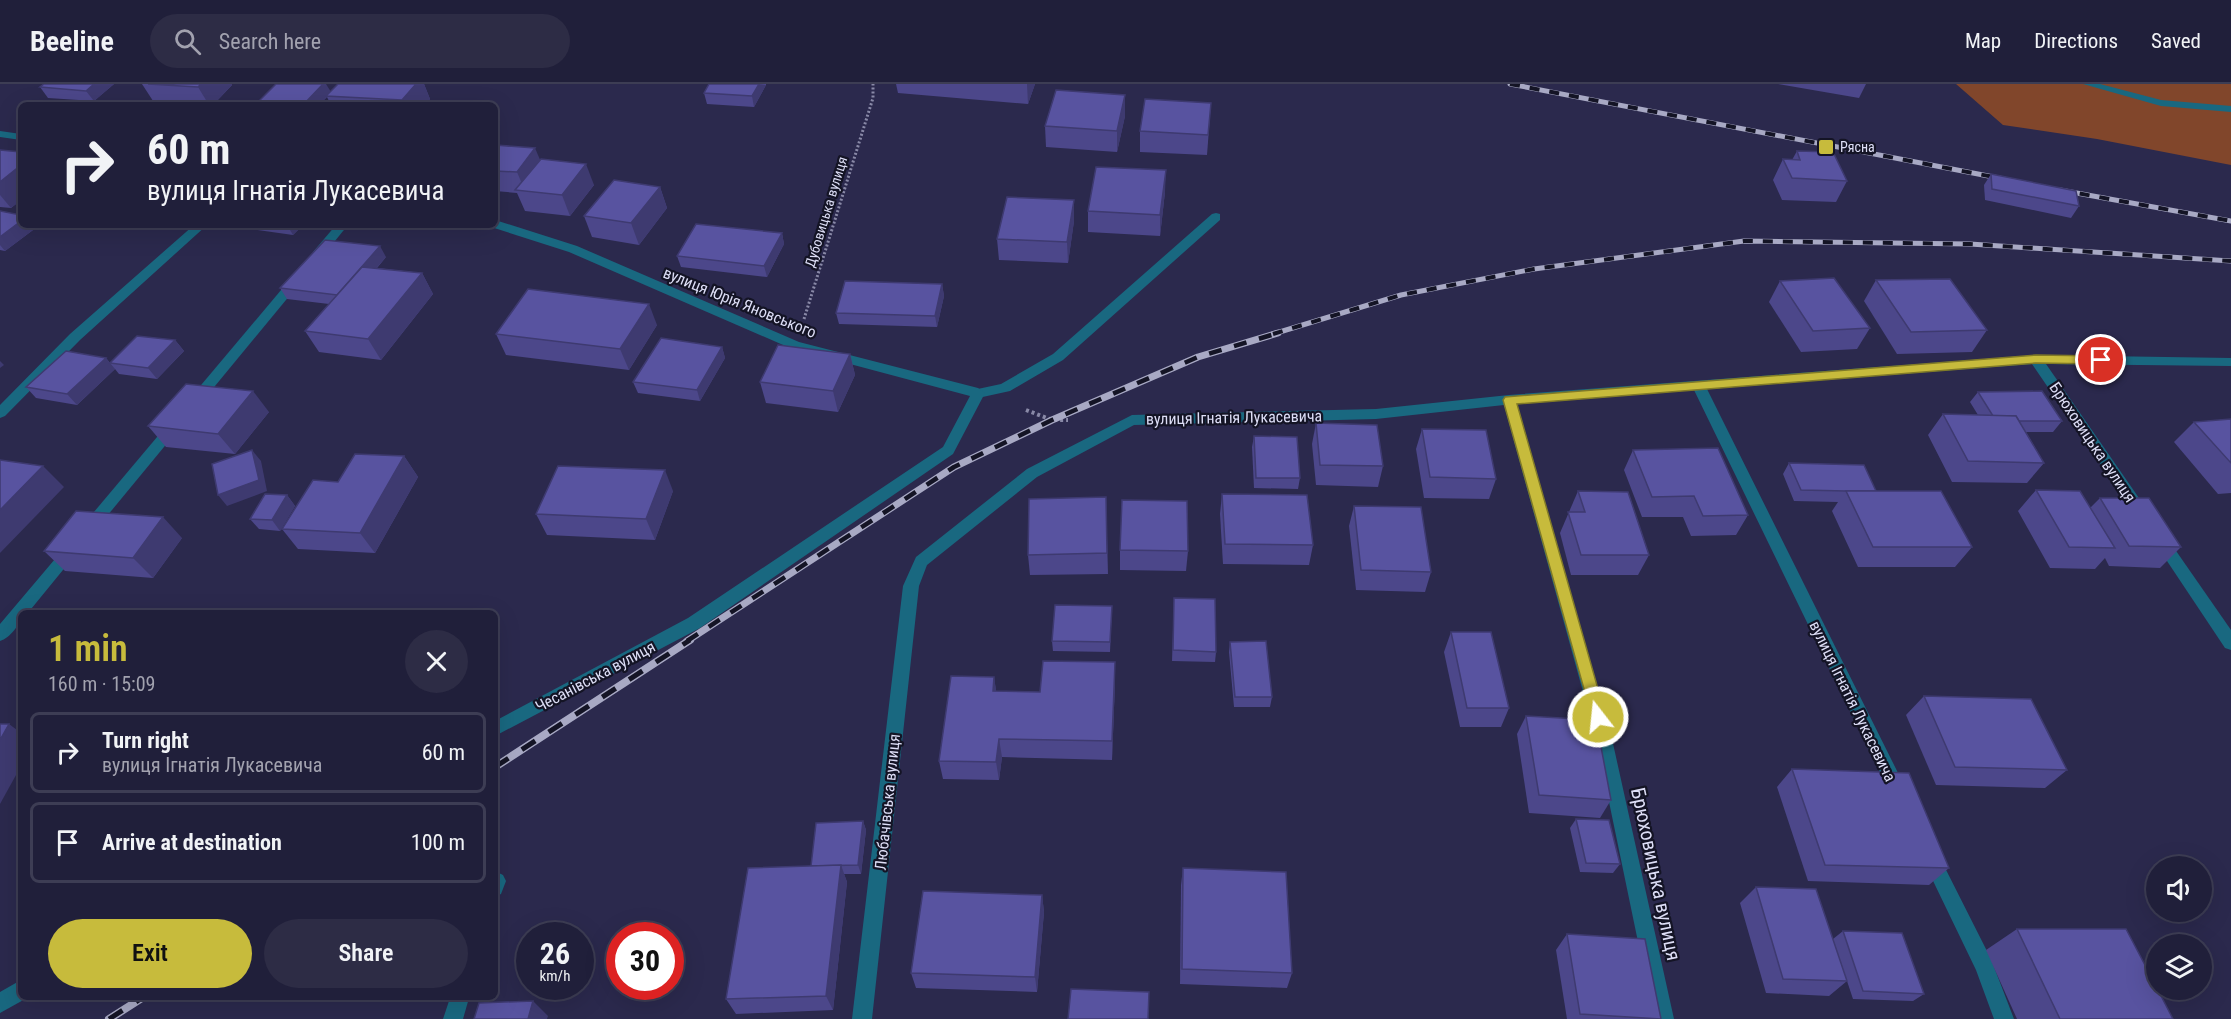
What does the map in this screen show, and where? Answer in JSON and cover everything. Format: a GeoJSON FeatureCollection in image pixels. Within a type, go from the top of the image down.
{"type":"FeatureCollection","features":[{"type":"Feature","properties":{"kind":"street"},"geometry":{"type":"LineString","coordinates":[[2088,84],[2161,103],[2231,109]]}},
{"type":"Feature","properties":{"kind":"street"},"geometry":{"type":"LineString","coordinates":[[0,134],[18,137]]}},
{"type":"Feature","properties":{"kind":"street"},"geometry":{"type":"LineString","coordinates":[[978,393],[1005,388],[1058,357],[1216,217]]}},
{"type":"Feature","properties":{"kind":"street","name":"вулиця Юрія Яновського"},"geometry":{"type":"LineString","coordinates":[[498,225],[573,249],[795,345],[978,393]]}},
{"type":"Feature","properties":{"kind":"street"},"geometry":{"type":"LineString","coordinates":[[0,413],[75,337],[198,228]]}},
{"type":"Feature","properties":{"kind":"street"},"geometry":{"type":"LineString","coordinates":[[21,610],[339,228]]}},
{"type":"Feature","properties":{"kind":"street","name":"вулиця Ігнатія Лукасевича"},"geometry":{"type":"LineString","coordinates":[[911,586],[921,561],[1032,473],[1132,420],[1376,414],[1509,400],[2036,359],[2231,362]]}},
{"type":"Feature","properties":{"kind":"street","name":"Брюховицька вулиця"},"geometry":{"type":"LineString","coordinates":[[2036,359],[2231,644]]}},
{"type":"Feature","properties":{"kind":"street","name":"вулиця Ігнатія Лукасевича"},"geometry":{"type":"LineString","coordinates":[[1698,385],[1904,805]]}},
{"type":"Feature","properties":{"kind":"street","name":"Чесанівська вулиця"},"geometry":{"type":"LineString","coordinates":[[498,727],[694,622],[948,450],[978,393]]}},
{"type":"Feature","properties":{"kind":"street","name":"Брюховицька вулиця"},"geometry":{"type":"LineString","coordinates":[[1509,400],[1604,739],[1664,1019]]}},
{"type":"Feature","properties":{"kind":"street","name":"Любачівська вулиця"},"geometry":{"type":"LineString","coordinates":[[862,1019],[911,586]]}},
{"type":"Feature","properties":{"kind":"street"},"geometry":{"type":"LineString","coordinates":[[0,635],[18,613]]}},
{"type":"Feature","properties":{"kind":"street"},"geometry":{"type":"LineString","coordinates":[[1926,848],[1984,966],[2004,1019]]}},
{"type":"Feature","properties":{"kind":"street"},"geometry":{"type":"LineString","coordinates":[[0,1003],[18,992]]}},
{"type":"Feature","properties":{"kind":"street"},"geometry":{"type":"LineString","coordinates":[[453,1019],[459,1000]]}},
{"type":"Feature","properties":{"kind":"path","name":"Дубовицька вулиця"},"geometry":{"type":"LineString","coordinates":[[795,345],[873,98],[873,84]]}},
{"type":"Feature","properties":{"kind":"path"},"geometry":{"type":"LineString","coordinates":[[1005,388],[1025,410],[1052,420],[1075,420]]}},
{"type":"Feature","properties":{"kind":"shaded area"},"geometry":{"type":"Polygon","coordinates":[[[1956,84],[2231,84],[2231,165],[2097,139],[2003,125],[1956,84]]]}},
{"type":"Feature","properties":{"kind":"building"},"geometry":{"type":"Polygon","coordinates":[[[44,84],[94,84],[86,91],[40,87],[44,84]]]}},
{"type":"Feature","properties":{"kind":"building"},"geometry":{"type":"Polygon","coordinates":[[[148,84],[201,84],[198,87],[148,84]]]}},
{"type":"Feature","properties":{"kind":"building"},"geometry":{"type":"Polygon","coordinates":[[[276,84],[323,84],[306,102],[259,101],[276,84]]]}},
{"type":"Feature","properties":{"kind":"building"},"geometry":{"type":"Polygon","coordinates":[[[338,84],[416,84],[402,100],[326,96],[338,84]]]}},
{"type":"Feature","properties":{"kind":"building"},"geometry":{"type":"Polygon","coordinates":[[[709,84],[759,84],[752,96],[704,93],[709,84]]]}},
{"type":"Feature","properties":{"kind":"building"},"geometry":{"type":"Polygon","coordinates":[[[1056,90],[1125,95],[1117,131],[1045,126],[1056,90]]]}},
{"type":"Feature","properties":{"kind":"building"},"geometry":{"type":"Polygon","coordinates":[[[1145,99],[1211,103],[1208,135],[1140,131],[1145,99]]]}},
{"type":"Feature","properties":{"kind":"building"},"geometry":{"type":"Polygon","coordinates":[[[498,145],[535,148],[517,172],[498,171],[498,145]]]}},
{"type":"Feature","properties":{"kind":"building"},"geometry":{"type":"Polygon","coordinates":[[[0,150],[18,152],[18,167],[0,182],[0,150]]]}},
{"type":"Feature","properties":{"kind":"building"},"geometry":{"type":"Polygon","coordinates":[[[1797,151],[1833,152],[1847,181],[1792,178],[1783,159],[1800,160],[1797,151]]]}},
{"type":"Feature","properties":{"kind":"building"},"geometry":{"type":"Polygon","coordinates":[[[541,159],[586,164],[562,195],[515,190],[541,159]]]}},
{"type":"Feature","properties":{"kind":"building"},"geometry":{"type":"Polygon","coordinates":[[[1096,167],[1166,170],[1160,215],[1088,211],[1096,167]]]}},
{"type":"Feature","properties":{"kind":"building"},"geometry":{"type":"Polygon","coordinates":[[[1991,174],[2076,191],[2079,206],[1992,189],[1991,174]]]}},
{"type":"Feature","properties":{"kind":"building"},"geometry":{"type":"Polygon","coordinates":[[[614,180],[660,187],[631,223],[584,216],[614,180]]]}},
{"type":"Feature","properties":{"kind":"building"},"geometry":{"type":"Polygon","coordinates":[[[1007,197],[1074,200],[1067,242],[997,239],[1007,197]]]}},
{"type":"Feature","properties":{"kind":"building"},"geometry":{"type":"Polygon","coordinates":[[[0,211],[18,214],[18,223],[0,237],[0,211]]]}},
{"type":"Feature","properties":{"kind":"building"},"geometry":{"type":"Polygon","coordinates":[[[696,224],[782,233],[764,266],[677,256],[696,224]]]}},
{"type":"Feature","properties":{"kind":"building"},"geometry":{"type":"Polygon","coordinates":[[[325,240],[380,246],[337,295],[280,288],[325,240]]]}},
{"type":"Feature","properties":{"kind":"building"},"geometry":{"type":"Polygon","coordinates":[[[362,267],[422,273],[368,339],[305,331],[362,267]]]}},
{"type":"Feature","properties":{"kind":"building"},"geometry":{"type":"Polygon","coordinates":[[[1834,278],[1870,328],[1813,331],[1780,281],[1834,278]]]}},
{"type":"Feature","properties":{"kind":"building"},"geometry":{"type":"Polygon","coordinates":[[[1950,279],[1987,330],[1911,332],[1876,280],[1950,279]]]}},
{"type":"Feature","properties":{"kind":"building"},"geometry":{"type":"Polygon","coordinates":[[[845,281],[942,284],[935,316],[836,313],[845,281]]]}},
{"type":"Feature","properties":{"kind":"building"},"geometry":{"type":"Polygon","coordinates":[[[528,289],[649,304],[620,349],[496,334],[528,289]]]}},
{"type":"Feature","properties":{"kind":"building"},"geometry":{"type":"Polygon","coordinates":[[[137,336],[175,340],[148,368],[110,363],[137,336]]]}},
{"type":"Feature","properties":{"kind":"building"},"geometry":{"type":"Polygon","coordinates":[[[661,338],[722,347],[697,390],[633,382],[661,338]]]}},
{"type":"Feature","properties":{"kind":"building"},"geometry":{"type":"Polygon","coordinates":[[[778,345],[850,354],[833,391],[760,382],[778,345]]]}},
{"type":"Feature","properties":{"kind":"building"},"geometry":{"type":"Polygon","coordinates":[[[66,351],[106,358],[67,394],[26,387],[66,351]]]}},
{"type":"Feature","properties":{"kind":"building"},"geometry":{"type":"Polygon","coordinates":[[[186,384],[253,391],[218,434],[148,426],[186,384]]]}},
{"type":"Feature","properties":{"kind":"building"},"geometry":{"type":"Polygon","coordinates":[[[2042,391],[2062,421],[2019,421],[2016,416],[1993,416],[1978,392],[2042,391]]]}},
{"type":"Feature","properties":{"kind":"building"},"geometry":{"type":"Polygon","coordinates":[[[1943,414],[2016,416],[2044,463],[1968,461],[1943,414]]]}},
{"type":"Feature","properties":{"kind":"building"},"geometry":{"type":"Polygon","coordinates":[[[2231,419],[2231,463],[2194,422],[2231,419]]]}},
{"type":"Feature","properties":{"kind":"building"},"geometry":{"type":"Polygon","coordinates":[[[1316,423],[1377,425],[1383,466],[1320,465],[1316,423]]]}},
{"type":"Feature","properties":{"kind":"building"},"geometry":{"type":"Polygon","coordinates":[[[1422,429],[1486,430],[1496,479],[1430,477],[1422,429]]]}},
{"type":"Feature","properties":{"kind":"building"},"geometry":{"type":"Polygon","coordinates":[[[1254,436],[1297,437],[1300,478],[1256,478],[1254,436]]]}},
{"type":"Feature","properties":{"kind":"building"},"geometry":{"type":"Polygon","coordinates":[[[1718,448],[1748,515],[1703,516],[1694,496],[1652,497],[1633,450],[1718,448]]]}},
{"type":"Feature","properties":{"kind":"building"},"geometry":{"type":"Polygon","coordinates":[[[252,450],[259,480],[218,495],[212,464],[252,450]]]}},
{"type":"Feature","properties":{"kind":"building"},"geometry":{"type":"Polygon","coordinates":[[[355,454],[404,456],[360,533],[282,529],[313,480],[338,482],[355,454]]]}},
{"type":"Feature","properties":{"kind":"building"},"geometry":{"type":"Polygon","coordinates":[[[0,460],[43,466],[0,510],[0,460]]]}},
{"type":"Feature","properties":{"kind":"building"},"geometry":{"type":"Polygon","coordinates":[[[1789,463],[1864,465],[1876,491],[1801,490],[1789,463]]]}},
{"type":"Feature","properties":{"kind":"building"},"geometry":{"type":"Polygon","coordinates":[[[558,466],[665,470],[646,519],[536,514],[558,466]]]}},
{"type":"Feature","properties":{"kind":"building"},"geometry":{"type":"Polygon","coordinates":[[[2036,490],[2080,491],[2115,548],[2069,547],[2036,490]]]}},
{"type":"Feature","properties":{"kind":"building"},"geometry":{"type":"Polygon","coordinates":[[[1578,491],[1628,492],[1649,555],[1581,555],[1568,512],[1585,512],[1578,491]]]}},
{"type":"Feature","properties":{"kind":"building"},"geometry":{"type":"Polygon","coordinates":[[[1846,491],[1941,491],[1972,547],[1873,547],[1846,491]]]}},
{"type":"Feature","properties":{"kind":"building"},"geometry":{"type":"Polygon","coordinates":[[[265,494],[287,495],[272,520],[250,519],[265,494]]]}},
{"type":"Feature","properties":{"kind":"building"},"geometry":{"type":"Polygon","coordinates":[[[1222,494],[1307,495],[1313,545],[1225,544],[1222,494]]]}},
{"type":"Feature","properties":{"kind":"building"},"geometry":{"type":"Polygon","coordinates":[[[1106,497],[1107,553],[1028,555],[1029,499],[1106,497]]]}},
{"type":"Feature","properties":{"kind":"building"},"geometry":{"type":"Polygon","coordinates":[[[2100,498],[2149,498],[2181,547],[2129,546],[2100,498]]]}},
{"type":"Feature","properties":{"kind":"building"},"geometry":{"type":"Polygon","coordinates":[[[1122,500],[1187,501],[1188,551],[1120,550],[1122,500]]]}},
{"type":"Feature","properties":{"kind":"building"},"geometry":{"type":"Polygon","coordinates":[[[1354,506],[1421,507],[1431,572],[1361,570],[1354,506]]]}},
{"type":"Feature","properties":{"kind":"building"},"geometry":{"type":"Polygon","coordinates":[[[76,511],[163,517],[133,558],[44,551],[76,511]]]}},
{"type":"Feature","properties":{"kind":"building"},"geometry":{"type":"Polygon","coordinates":[[[1174,598],[1215,599],[1216,652],[1173,650],[1174,598]]]}},
{"type":"Feature","properties":{"kind":"building"},"geometry":{"type":"Polygon","coordinates":[[[1055,605],[1112,606],[1110,642],[1052,641],[1055,605]]]}},
{"type":"Feature","properties":{"kind":"building"},"geometry":{"type":"Polygon","coordinates":[[[1451,632],[1491,632],[1509,708],[1467,708],[1451,632]]]}},
{"type":"Feature","properties":{"kind":"building"},"geometry":{"type":"Polygon","coordinates":[[[1266,641],[1272,697],[1235,697],[1230,642],[1266,641]]]}},
{"type":"Feature","properties":{"kind":"building"},"geometry":{"type":"Polygon","coordinates":[[[1043,661],[1115,662],[1112,741],[999,739],[996,762],[939,761],[951,676],[994,677],[993,691],[1040,692],[1043,661]]]}},
{"type":"Feature","properties":{"kind":"building"},"geometry":{"type":"Polygon","coordinates":[[[1924,696],[2031,699],[2067,770],[1955,767],[1924,696]]]}},
{"type":"Feature","properties":{"kind":"building"},"geometry":{"type":"Polygon","coordinates":[[[1526,716],[1596,720],[1611,800],[1539,795],[1526,716]]]}},
{"type":"Feature","properties":{"kind":"building"},"geometry":{"type":"Polygon","coordinates":[[[0,724],[9,724],[0,740],[0,724]]]}},
{"type":"Feature","properties":{"kind":"building"},"geometry":{"type":"Polygon","coordinates":[[[1792,769],[1909,773],[1949,868],[1825,865],[1792,769]]]}},
{"type":"Feature","properties":{"kind":"building"},"geometry":{"type":"Polygon","coordinates":[[[1576,819],[1609,820],[1620,864],[1586,863],[1576,819]]]}},
{"type":"Feature","properties":{"kind":"building"},"geometry":{"type":"Polygon","coordinates":[[[863,821],[858,865],[811,866],[816,823],[863,821]]]}},
{"type":"Feature","properties":{"kind":"building"},"geometry":{"type":"Polygon","coordinates":[[[841,865],[826,996],[726,999],[748,868],[841,865]]]}},
{"type":"Feature","properties":{"kind":"building"},"geometry":{"type":"Polygon","coordinates":[[[1183,868],[1286,872],[1292,973],[1182,969],[1183,868]]]}},
{"type":"Feature","properties":{"kind":"building"},"geometry":{"type":"Polygon","coordinates":[[[1756,887],[1816,889],[1847,981],[1783,979],[1756,887]]]}},
{"type":"Feature","properties":{"kind":"building"},"geometry":{"type":"Polygon","coordinates":[[[923,891],[1042,895],[1035,977],[911,973],[923,891]]]}},
{"type":"Feature","properties":{"kind":"building"},"geometry":{"type":"Polygon","coordinates":[[[2017,929],[2126,929],[2146,967],[2146,1000],[2163,1000],[2173,1019],[2060,1019],[2017,929]]]}},
{"type":"Feature","properties":{"kind":"building"},"geometry":{"type":"Polygon","coordinates":[[[1843,931],[1902,933],[1924,994],[1863,991],[1843,931]]]}},
{"type":"Feature","properties":{"kind":"building"},"geometry":{"type":"Polygon","coordinates":[[[1567,934],[1645,939],[1661,1019],[1580,1014],[1567,934]]]}},
{"type":"Feature","properties":{"kind":"building"},"geometry":{"type":"Polygon","coordinates":[[[1071,989],[1149,992],[1148,1019],[1068,1019],[1071,989]]]}},
{"type":"Feature","properties":{"kind":"building"},"geometry":{"type":"Polygon","coordinates":[[[533,1001],[528,1019],[474,1019],[479,1003],[533,1001]]]}},
{"type":"Feature","properties":{"kind":"railway"},"geometry":{"type":"LineString","coordinates":[[1510,84],[2004,179]]}},
{"type":"Feature","properties":{"kind":"railway"},"geometry":{"type":"LineString","coordinates":[[2060,190],[2231,221]]}},
{"type":"Feature","properties":{"kind":"railway"},"geometry":{"type":"LineString","coordinates":[[1273,334],[1401,295],[1534,269],[1744,241],[1970,244],[2231,261]]}},
{"type":"Feature","properties":{"kind":"railway"},"geometry":{"type":"LineString","coordinates":[[687,641],[954,467],[1052,420],[1198,357],[1278,333]]}},
{"type":"Feature","properties":{"kind":"railway"},"geometry":{"type":"LineString","coordinates":[[498,765],[690,640]]}},
{"type":"Feature","properties":{"kind":"railway"},"geometry":{"type":"LineString","coordinates":[[109,1019],[139,1000]]}},
{"type":"Feature","properties":{"kind":"place","name":"Рясна"},"geometry":{"type":"Point","coordinates":[1826,147]}},
{"type":"Feature","properties":{"kind":"route"},"geometry":{"type":"LineString","coordinates":[[1598,717],[1509,400],[2036,359],[2101,360]]}}]}
